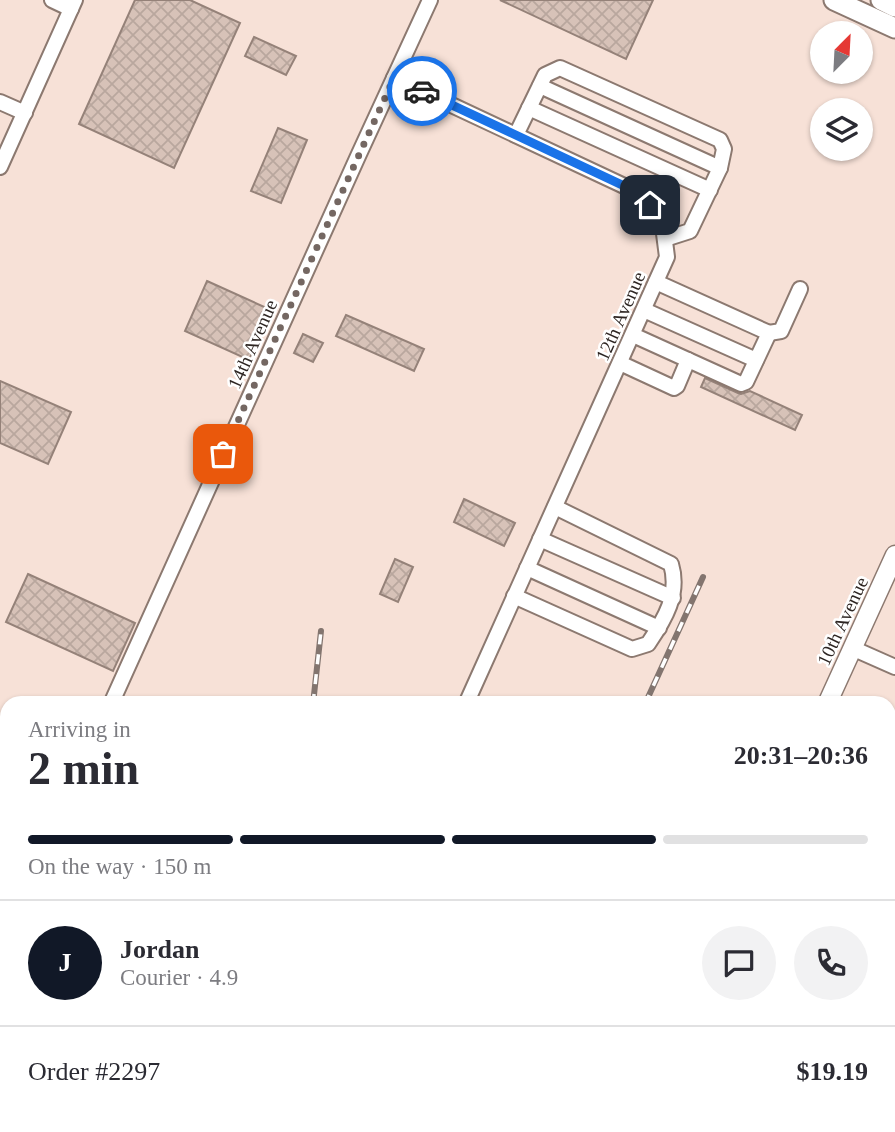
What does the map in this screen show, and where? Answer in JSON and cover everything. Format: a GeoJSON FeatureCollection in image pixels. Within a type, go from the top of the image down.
{"type":"FeatureCollection","features":[{"type":"Feature","properties":{"kind":"highway"},"geometry":{"type":"LineString","coordinates":[[834,0],[895,27]]}},
{"type":"Feature","properties":{"kind":"highway"},"geometry":{"type":"LineString","coordinates":[[881,0],[895,6]]}},
{"type":"Feature","properties":{"kind":"main road","name":"10th Avenue"},"geometry":{"type":"LineString","coordinates":[[831,696],[895,555]]}},
{"type":"Feature","properties":{"kind":"street"},"geometry":{"type":"LineString","coordinates":[[0,167],[73,4],[52,0]]}},
{"type":"Feature","properties":{"kind":"street","name":"14th Avenue"},"geometry":{"type":"LineString","coordinates":[[115,696],[430,0]]}},
{"type":"Feature","properties":{"kind":"street"},"geometry":{"type":"LineString","coordinates":[[394,78],[637,192],[662,218],[665,239],[690,230],[720,168],[724,149],[720,140],[560,68],[545,75],[516,135]]}},
{"type":"Feature","properties":{"kind":"street"},"geometry":{"type":"LineString","coordinates":[[540,86],[720,168]]}},
{"type":"Feature","properties":{"kind":"street"},"geometry":{"type":"LineString","coordinates":[[0,102],[24,113]]}},
{"type":"Feature","properties":{"kind":"street"},"geometry":{"type":"LineString","coordinates":[[529,108],[710,190]]}},
{"type":"Feature","properties":{"kind":"street","name":"12th Avenue"},"geometry":{"type":"LineString","coordinates":[[470,696],[667,257],[665,239]]}},
{"type":"Feature","properties":{"kind":"street"},"geometry":{"type":"LineString","coordinates":[[656,282],[769,332],[781,331],[800,289]]}},
{"type":"Feature","properties":{"kind":"street"},"geometry":{"type":"LineString","coordinates":[[644,310],[756,360]]}},
{"type":"Feature","properties":{"kind":"street"},"geometry":{"type":"LineString","coordinates":[[633,335],[741,384],[746,382],[769,332]]}},
{"type":"Feature","properties":{"kind":"street"},"geometry":{"type":"LineString","coordinates":[[620,363],[674,387],[677,386],[688,360]]}},
{"type":"Feature","properties":{"kind":"street"},"geometry":{"type":"LineString","coordinates":[[514,596],[632,649],[648,644],[673,598],[671,564],[555,508]]}},
{"type":"Feature","properties":{"kind":"street"},"geometry":{"type":"LineString","coordinates":[[540,539],[673,598]]}},
{"type":"Feature","properties":{"kind":"street"},"geometry":{"type":"LineString","coordinates":[[527,568],[659,628]]}},
{"type":"Feature","properties":{"kind":"street"},"geometry":{"type":"LineString","coordinates":[[852,648],[895,667]]}},
{"type":"Feature","properties":{"kind":"building"},"geometry":{"type":"Polygon","coordinates":[[[135,0],[190,0],[240,23],[174,168],[79,124],[135,0]]]}},
{"type":"Feature","properties":{"kind":"building"},"geometry":{"type":"Polygon","coordinates":[[[500,0],[653,0],[626,59],[500,0]]]}},
{"type":"Feature","properties":{"kind":"building"},"geometry":{"type":"Polygon","coordinates":[[[254,37],[296,56],[286,75],[245,56],[254,37]]]}},
{"type":"Feature","properties":{"kind":"building"},"geometry":{"type":"Polygon","coordinates":[[[278,128],[307,140],[281,203],[251,191],[278,128]]]}},
{"type":"Feature","properties":{"kind":"building"},"geometry":{"type":"Polygon","coordinates":[[[207,281],[271,310],[249,360],[185,331],[207,281]]]}},
{"type":"Feature","properties":{"kind":"building"},"geometry":{"type":"Polygon","coordinates":[[[346,315],[424,349],[414,371],[336,336],[346,315]]]}},
{"type":"Feature","properties":{"kind":"building"},"geometry":{"type":"Polygon","coordinates":[[[303,334],[323,343],[313,362],[294,353],[303,334]]]}},
{"type":"Feature","properties":{"kind":"building"},"geometry":{"type":"Polygon","coordinates":[[[705,378],[741,394],[750,391],[802,415],[795,430],[701,387],[705,378]]]}},
{"type":"Feature","properties":{"kind":"building"},"geometry":{"type":"Polygon","coordinates":[[[0,381],[71,412],[48,464],[0,443],[0,381]]]}},
{"type":"Feature","properties":{"kind":"building"},"geometry":{"type":"Polygon","coordinates":[[[464,499],[515,523],[504,546],[454,522],[464,499]]]}},
{"type":"Feature","properties":{"kind":"building"},"geometry":{"type":"Polygon","coordinates":[[[395,559],[413,567],[398,602],[380,594],[395,559]]]}},
{"type":"Feature","properties":{"kind":"building"},"geometry":{"type":"Polygon","coordinates":[[[28,574],[135,623],[113,671],[6,622],[28,574]]]}},
{"type":"Feature","properties":{"kind":"railway"},"geometry":{"type":"LineString","coordinates":[[649,696],[703,577]]}},
{"type":"Feature","properties":{"kind":"railway"},"geometry":{"type":"LineString","coordinates":[[314,696],[321,631]]}},
{"type":"Feature","properties":{"kind":"way so far"},"geometry":{"type":"LineString","coordinates":[[223,454],[394,78],[422,91]]}},
{"type":"Feature","properties":{"kind":"route"},"geometry":{"type":"LineString","coordinates":[[422,91],[637,192],[650,205]]}}]}
